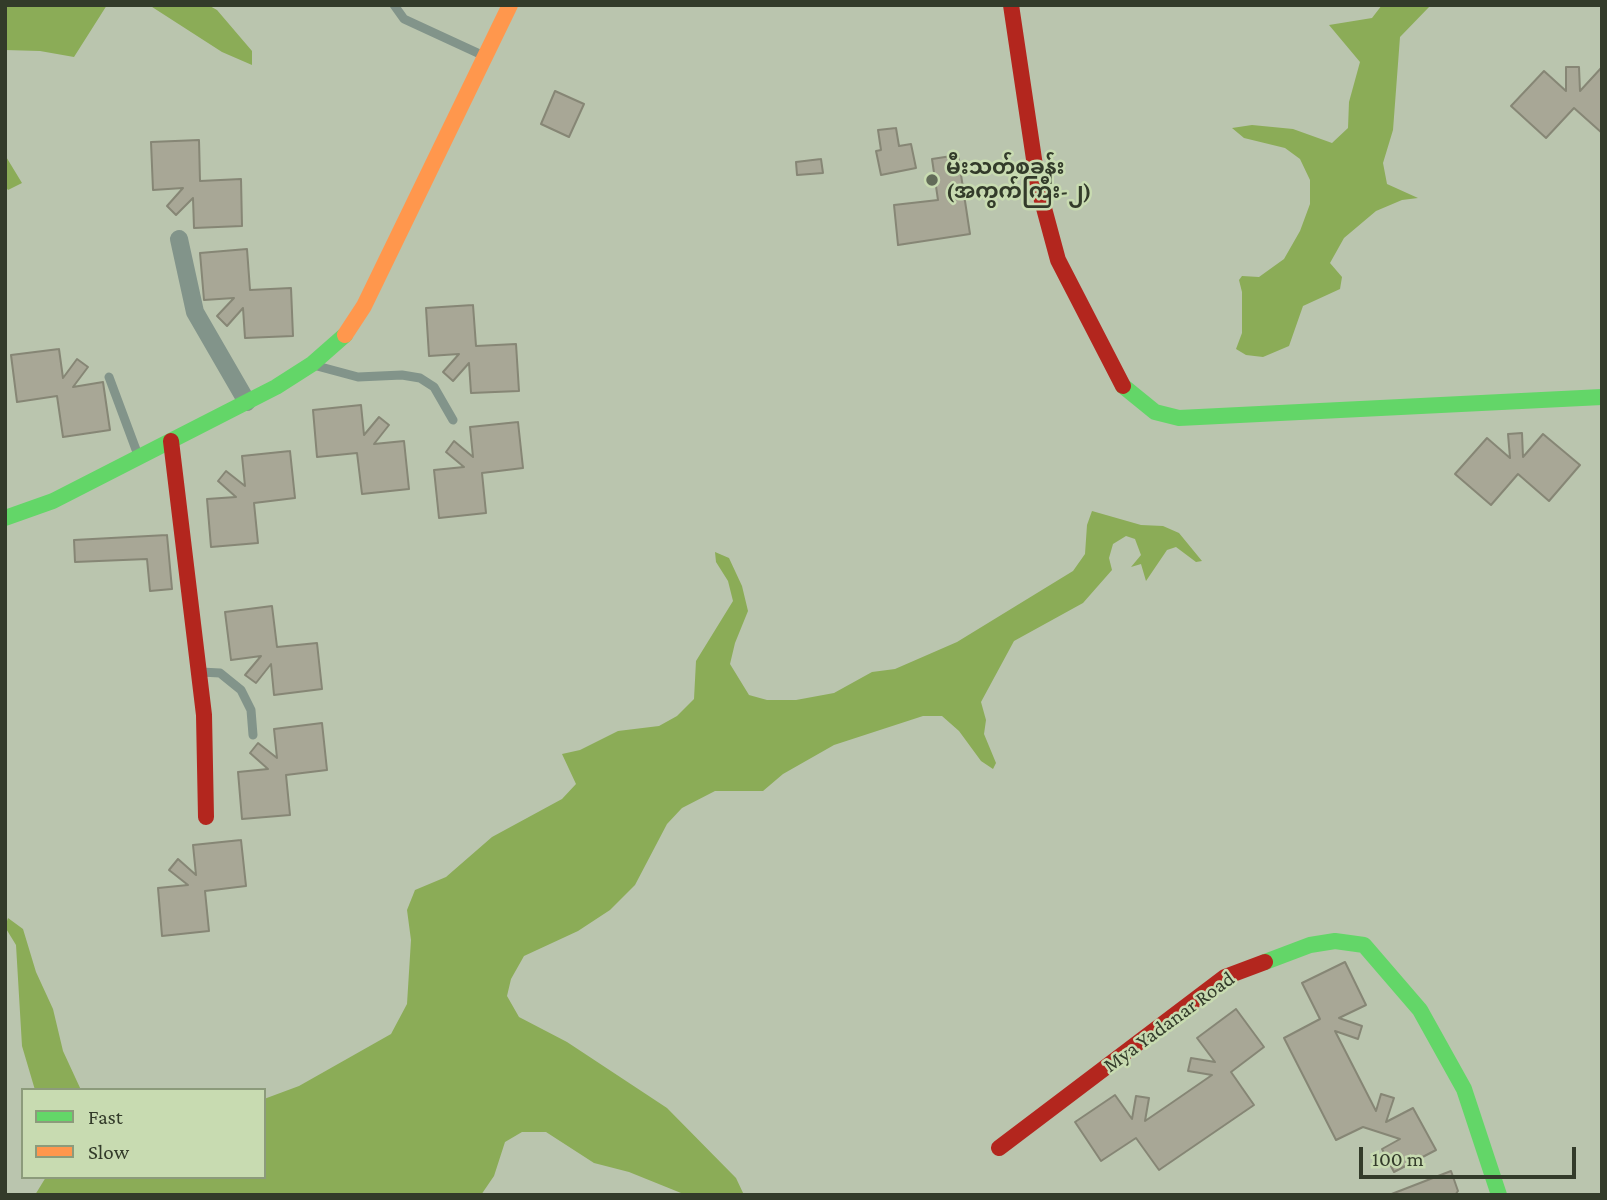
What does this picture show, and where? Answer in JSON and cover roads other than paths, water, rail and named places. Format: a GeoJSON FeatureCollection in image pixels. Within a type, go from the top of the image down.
{"type":"FeatureCollection","features":[{"type":"Feature","properties":{"kind":"street"},"geometry":{"type":"LineString","coordinates":[[5,518],[53,502],[247,402],[312,364],[344,336],[364,306],[510,5]]}},
{"type":"Feature","properties":{"kind":"street"},"geometry":{"type":"LineString","coordinates":[[1011,5],[1038,186],[1058,260],[1123,387],[1155,412],[1179,418],[1211,418],[1602,397]]}},
{"type":"Feature","properties":{"kind":"street"},"geometry":{"type":"LineString","coordinates":[[179,239],[195,312],[247,402]]}},
{"type":"Feature","properties":{"kind":"street"},"geometry":{"type":"LineString","coordinates":[[172,441],[204,715],[206,817]]}},
{"type":"Feature","properties":{"kind":"street","name":"Mya Yadanar Road"},"geometry":{"type":"LineString","coordinates":[[999,1148],[1225,976],[1310,945],[1335,941],[1364,945],[1420,1010],[1464,1089],[1499,1195]]}},
{"type":"Feature","properties":{"kind":"lane"},"geometry":{"type":"LineString","coordinates":[[394,5],[404,19],[484,56]]}},
{"type":"Feature","properties":{"kind":"lane"},"geometry":{"type":"LineString","coordinates":[[312,364],[358,377],[420,378],[434,387],[453,420]]}},
{"type":"Feature","properties":{"kind":"lane"},"geometry":{"type":"LineString","coordinates":[[109,377],[139,457]]}},
{"type":"Feature","properties":{"kind":"lane"},"geometry":{"type":"LineString","coordinates":[[199,672],[220,673],[241,690],[251,710],[253,735]]}},
{"type":"Feature","properties":{"kind":"place","name":"မီးသတ်စခန်း (အကွက်ကြီး-၂)"},"geometry":{"type":"Point","coordinates":[932,180]}}]}
